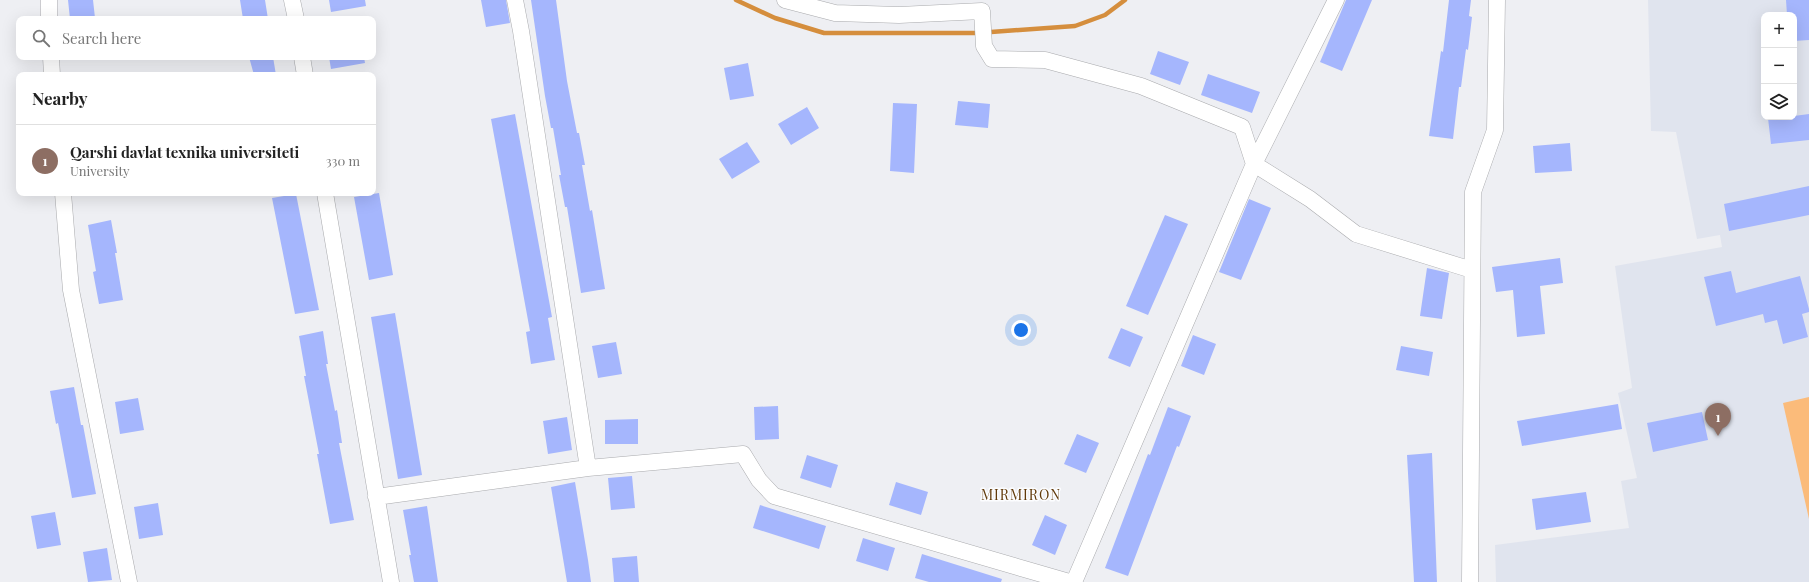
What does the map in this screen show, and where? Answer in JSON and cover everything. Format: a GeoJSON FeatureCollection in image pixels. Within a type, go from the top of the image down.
{"type":"FeatureCollection","features":[{"type":"Feature","properties":{"kind":"street"},"geometry":{"type":"LineString","coordinates":[[49,0],[49,16]]}},
{"type":"Feature","properties":{"kind":"street"},"geometry":{"type":"LineString","coordinates":[[292,0],[295,16]]}},
{"type":"Feature","properties":{"kind":"street"},"geometry":{"type":"LineString","coordinates":[[515,0],[588,468]]}},
{"type":"Feature","properties":{"kind":"street"},"geometry":{"type":"LineString","coordinates":[[785,0],[835,13],[899,14],[982,11],[984,46],[992,59],[1045,60],[1141,86],[1242,127],[1254,164],[1310,199],[1356,234],[1472,270]]}},
{"type":"Feature","properties":{"kind":"street"},"geometry":{"type":"LineString","coordinates":[[1074,582],[1254,164],[1336,0]]}},
{"type":"Feature","properties":{"kind":"street"},"geometry":{"type":"LineString","coordinates":[[1470,582],[1472,192],[1495,130],[1497,0]]}},
{"type":"Feature","properties":{"kind":"street"},"geometry":{"type":"LineString","coordinates":[[50,60],[52,72]]}},
{"type":"Feature","properties":{"kind":"street"},"geometry":{"type":"LineString","coordinates":[[302,60],[304,72]]}},
{"type":"Feature","properties":{"kind":"street"},"geometry":{"type":"LineString","coordinates":[[63,196],[72,290],[129,582]]}},
{"type":"Feature","properties":{"kind":"street"},"geometry":{"type":"LineString","coordinates":[[326,196],[391,582]]}},
{"type":"Feature","properties":{"kind":"street"},"geometry":{"type":"LineString","coordinates":[[376,497],[588,468],[743,454],[759,480],[774,496],[1069,582]]}},
{"type":"Feature","properties":{"kind":"shaded area"},"geometry":{"type":"Polygon","coordinates":[[[1648,0],[1809,0],[1809,582],[1496,582],[1495,545],[1629,528],[1621,481],[1637,478],[1618,393],[1632,388],[1615,266],[1722,247],[1720,235],[1697,239],[1676,132],[1651,131],[1648,0]]]}},
{"type":"Feature","properties":{"kind":"shaded area"},"geometry":{"type":"Polygon","coordinates":[[[1809,397],[1809,519],[1783,403],[1809,397]]]}},
{"type":"Feature","properties":{"kind":"building"},"geometry":{"type":"Polygon","coordinates":[[[68,0],[93,0],[95,16],[70,16],[68,0]]]}},
{"type":"Feature","properties":{"kind":"building"},"geometry":{"type":"Polygon","coordinates":[[[240,0],[265,0],[268,16],[243,16],[240,0]]]}},
{"type":"Feature","properties":{"kind":"building"},"geometry":{"type":"Polygon","coordinates":[[[329,0],[365,0],[366,6],[331,12],[329,0]]]}},
{"type":"Feature","properties":{"kind":"building"},"geometry":{"type":"Polygon","coordinates":[[[481,0],[506,0],[510,23],[486,27],[481,0]]]}},
{"type":"Feature","properties":{"kind":"building"},"geometry":{"type":"Polygon","coordinates":[[[531,0],[556,0],[567,81],[585,165],[582,165],[590,211],[592,210],[605,289],[581,293],[567,207],[565,207],[559,175],[561,175],[553,128],[551,128],[545,96],[531,0]]]}},
{"type":"Feature","properties":{"kind":"building"},"geometry":{"type":"Polygon","coordinates":[[[1346,0],[1372,0],[1342,71],[1320,62],[1346,0]]]}},
{"type":"Feature","properties":{"kind":"building"},"geometry":{"type":"Polygon","coordinates":[[[1449,0],[1471,0],[1469,16],[1472,17],[1468,50],[1466,49],[1461,87],[1459,87],[1453,139],[1429,136],[1441,51],[1443,52],[1449,0]]]}},
{"type":"Feature","properties":{"kind":"building"},"geometry":{"type":"Polygon","coordinates":[[[1786,0],[1809,0],[1809,40],[1797,41],[1797,12],[1787,12],[1786,0]]]}},
{"type":"Feature","properties":{"kind":"building"},"geometry":{"type":"Polygon","coordinates":[[[1158,51],[1189,62],[1180,85],[1150,74],[1158,51]]]}},
{"type":"Feature","properties":{"kind":"building"},"geometry":{"type":"Polygon","coordinates":[[[250,60],[274,60],[276,72],[253,72],[250,60]]]}},
{"type":"Feature","properties":{"kind":"building"},"geometry":{"type":"Polygon","coordinates":[[[330,60],[364,60],[365,63],[331,69],[330,60]]]}},
{"type":"Feature","properties":{"kind":"building"},"geometry":{"type":"Polygon","coordinates":[[[748,63],[754,96],[730,100],[724,68],[748,63]]]}},
{"type":"Feature","properties":{"kind":"building"},"geometry":{"type":"Polygon","coordinates":[[[1208,74],[1260,92],[1252,113],[1201,95],[1208,74]]]}},
{"type":"Feature","properties":{"kind":"building"},"geometry":{"type":"Polygon","coordinates":[[[958,101],[990,104],[988,128],[955,125],[958,101]]]}},
{"type":"Feature","properties":{"kind":"building"},"geometry":{"type":"Polygon","coordinates":[[[893,103],[917,104],[914,173],[890,171],[893,103]]]}},
{"type":"Feature","properties":{"kind":"building"},"geometry":{"type":"Polygon","coordinates":[[[807,107],[819,128],[791,145],[778,124],[807,107]]]}},
{"type":"Feature","properties":{"kind":"building"},"geometry":{"type":"Polygon","coordinates":[[[515,114],[552,317],[548,318],[555,360],[531,364],[526,332],[530,331],[491,119],[515,114]]]}},
{"type":"Feature","properties":{"kind":"building"},"geometry":{"type":"Polygon","coordinates":[[[1809,114],[1809,140],[1771,144],[1768,120],[1797,120],[1797,116],[1809,114]]]}},
{"type":"Feature","properties":{"kind":"building"},"geometry":{"type":"Polygon","coordinates":[[[747,142],[760,162],[732,179],[719,159],[747,142]]]}},
{"type":"Feature","properties":{"kind":"building"},"geometry":{"type":"Polygon","coordinates":[[[1570,143],[1572,171],[1535,173],[1533,146],[1570,143]]]}},
{"type":"Feature","properties":{"kind":"building"},"geometry":{"type":"Polygon","coordinates":[[[1809,186],[1809,215],[1729,231],[1724,204],[1809,186]]]}},
{"type":"Feature","properties":{"kind":"building"},"geometry":{"type":"Polygon","coordinates":[[[376,193],[379,193],[393,275],[369,280],[354,197],[376,196],[376,193]]]}},
{"type":"Feature","properties":{"kind":"building"},"geometry":{"type":"Polygon","coordinates":[[[296,196],[319,310],[295,314],[272,198],[296,196]]]}},
{"type":"Feature","properties":{"kind":"building"},"geometry":{"type":"Polygon","coordinates":[[[1249,199],[1271,208],[1241,280],[1219,272],[1249,199]]]}},
{"type":"Feature","properties":{"kind":"building"},"geometry":{"type":"Polygon","coordinates":[[[1165,215],[1188,224],[1148,315],[1126,306],[1165,215]]]}},
{"type":"Feature","properties":{"kind":"building"},"geometry":{"type":"Polygon","coordinates":[[[111,220],[123,300],[99,304],[93,272],[96,271],[88,225],[111,220]]]}},
{"type":"Feature","properties":{"kind":"building"},"geometry":{"type":"Polygon","coordinates":[[[1560,258],[1563,283],[1540,286],[1545,334],[1517,337],[1513,290],[1496,292],[1492,267],[1560,258]]]}},
{"type":"Feature","properties":{"kind":"building"},"geometry":{"type":"Polygon","coordinates":[[[1427,268],[1449,273],[1442,319],[1420,316],[1427,268]]]}},
{"type":"Feature","properties":{"kind":"building"},"geometry":{"type":"Polygon","coordinates":[[[1731,271],[1736,293],[1800,276],[1809,309],[1809,312],[1802,314],[1808,337],[1783,344],[1777,320],[1765,323],[1763,314],[1716,326],[1704,277],[1731,271]]]}},
{"type":"Feature","properties":{"kind":"building"},"geometry":{"type":"Polygon","coordinates":[[[395,313],[422,475],[398,479],[371,317],[395,313]]]}},
{"type":"Feature","properties":{"kind":"building"},"geometry":{"type":"Polygon","coordinates":[[[1121,328],[1143,337],[1130,367],[1108,358],[1121,328]]]}},
{"type":"Feature","properties":{"kind":"building"},"geometry":{"type":"Polygon","coordinates":[[[323,331],[328,364],[326,364],[335,411],[337,410],[342,443],[339,443],[354,520],[330,524],[317,454],[319,454],[304,376],[306,376],[299,336],[323,331]]]}},
{"type":"Feature","properties":{"kind":"building"},"geometry":{"type":"Polygon","coordinates":[[[1193,335],[1216,344],[1204,375],[1181,366],[1193,335]]]}},
{"type":"Feature","properties":{"kind":"building"},"geometry":{"type":"Polygon","coordinates":[[[616,342],[622,374],[598,378],[592,346],[616,342]]]}},
{"type":"Feature","properties":{"kind":"building"},"geometry":{"type":"Polygon","coordinates":[[[1401,346],[1433,352],[1429,376],[1396,370],[1401,346]]]}},
{"type":"Feature","properties":{"kind":"building"},"geometry":{"type":"Polygon","coordinates":[[[74,387],[96,494],[72,498],[58,423],[56,424],[50,391],[74,387]]]}},
{"type":"Feature","properties":{"kind":"building"},"geometry":{"type":"Polygon","coordinates":[[[138,398],[144,430],[120,434],[115,402],[138,398]]]}},
{"type":"Feature","properties":{"kind":"building"},"geometry":{"type":"Polygon","coordinates":[[[1618,404],[1622,429],[1522,446],[1517,421],[1618,404]]]}},
{"type":"Feature","properties":{"kind":"building"},"geometry":{"type":"Polygon","coordinates":[[[778,406],[779,439],[755,440],[754,407],[778,406]]]}},
{"type":"Feature","properties":{"kind":"building"},"geometry":{"type":"Polygon","coordinates":[[[1168,407],[1191,416],[1179,447],[1177,446],[1128,576],[1105,568],[1148,454],[1150,455],[1168,407]]]}},
{"type":"Feature","properties":{"kind":"building"},"geometry":{"type":"Polygon","coordinates":[[[1702,412],[1708,440],[1653,452],[1647,423],[1702,412]]]}},
{"type":"Feature","properties":{"kind":"building"},"geometry":{"type":"Polygon","coordinates":[[[567,417],[572,450],[548,454],[543,421],[567,417]]]}},
{"type":"Feature","properties":{"kind":"building"},"geometry":{"type":"Polygon","coordinates":[[[638,419],[638,444],[605,444],[605,420],[638,419]]]}},
{"type":"Feature","properties":{"kind":"building"},"geometry":{"type":"Polygon","coordinates":[[[1077,434],[1099,443],[1086,473],[1064,464],[1077,434]]]}},
{"type":"Feature","properties":{"kind":"building"},"geometry":{"type":"Polygon","coordinates":[[[1432,453],[1437,582],[1414,582],[1407,455],[1432,453]]]}},
{"type":"Feature","properties":{"kind":"building"},"geometry":{"type":"Polygon","coordinates":[[[807,455],[838,465],[831,488],[800,478],[807,455]]]}},
{"type":"Feature","properties":{"kind":"building"},"geometry":{"type":"Polygon","coordinates":[[[632,476],[635,508],[611,510],[608,478],[632,476]]]}},
{"type":"Feature","properties":{"kind":"building"},"geometry":{"type":"Polygon","coordinates":[[[575,482],[591,582],[567,582],[551,487],[575,482]]]}},
{"type":"Feature","properties":{"kind":"building"},"geometry":{"type":"Polygon","coordinates":[[[896,482],[928,492],[921,515],[889,505],[896,482]]]}},
{"type":"Feature","properties":{"kind":"building"},"geometry":{"type":"Polygon","coordinates":[[[1586,492],[1591,522],[1536,530],[1532,499],[1586,492]]]}},
{"type":"Feature","properties":{"kind":"building"},"geometry":{"type":"Polygon","coordinates":[[[158,503],[163,535],[139,539],[134,507],[158,503]]]}},
{"type":"Feature","properties":{"kind":"building"},"geometry":{"type":"Polygon","coordinates":[[[760,505],[826,526],[819,549],[753,528],[760,505]]]}},
{"type":"Feature","properties":{"kind":"building"},"geometry":{"type":"Polygon","coordinates":[[[427,506],[438,582],[414,582],[403,510],[427,506]]]}},
{"type":"Feature","properties":{"kind":"building"},"geometry":{"type":"Polygon","coordinates":[[[55,512],[61,545],[37,549],[31,516],[55,512]]]}},
{"type":"Feature","properties":{"kind":"building"},"geometry":{"type":"Polygon","coordinates":[[[1045,515],[1067,525],[1055,555],[1032,545],[1045,515]]]}},
{"type":"Feature","properties":{"kind":"building"},"geometry":{"type":"Polygon","coordinates":[[[863,538],[895,548],[888,571],[856,561],[863,538]]]}},
{"type":"Feature","properties":{"kind":"building"},"geometry":{"type":"Polygon","coordinates":[[[107,548],[112,580],[88,582],[83,552],[107,548]]]}},
{"type":"Feature","properties":{"kind":"building"},"geometry":{"type":"Polygon","coordinates":[[[922,554],[1002,579],[1001,582],[929,582],[915,578],[922,554]]]}},
{"type":"Feature","properties":{"kind":"building"},"geometry":{"type":"Polygon","coordinates":[[[637,556],[639,582],[614,582],[612,558],[637,556]]]}},
{"type":"Feature","properties":{"kind":"waterway"},"geometry":{"type":"LineString","coordinates":[[736,0],[775,18],[824,33],[977,33]]}},
{"type":"Feature","properties":{"kind":"waterway"},"geometry":{"type":"LineString","coordinates":[[991,32],[1075,26],[1105,15],[1125,0]]}},
{"type":"Feature","properties":{"kind":"place","name":"Qarshi davlat texnika universiteti"},"geometry":{"type":"Point","coordinates":[1718,436]}},
{"type":"Feature","properties":{"kind":"district","name":"MIRMIRON"},"geometry":{"type":"Point","coordinates":[1021,495]}}]}
